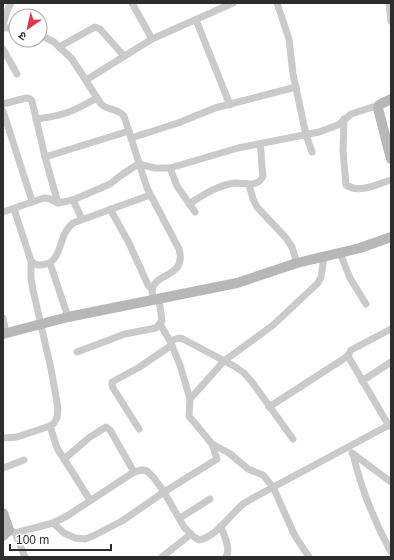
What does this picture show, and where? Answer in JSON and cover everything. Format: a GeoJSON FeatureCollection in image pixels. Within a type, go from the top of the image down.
{"type":"FeatureCollection","features":[{"type":"Feature","properties":{"kind":"street"},"geometry":{"type":"LineString","coordinates":[[3,26],[11,3]]}},
{"type":"Feature","properties":{"kind":"street"},"geometry":{"type":"LineString","coordinates":[[132,3],[152,39]]}},
{"type":"Feature","properties":{"kind":"street"},"geometry":{"type":"LineString","coordinates":[[86,80],[152,39],[233,3]]}},
{"type":"Feature","properties":{"kind":"street"},"geometry":{"type":"LineString","coordinates":[[277,3],[288,39],[306,135],[312,152]]}},
{"type":"Feature","properties":{"kind":"street"},"geometry":{"type":"LineString","coordinates":[[389,3],[391,21]]}},
{"type":"Feature","properties":{"kind":"street"},"geometry":{"type":"LineString","coordinates":[[196,20],[230,105]]}},
{"type":"Feature","properties":{"kind":"street"},"geometry":{"type":"LineString","coordinates":[[59,47],[95,27],[100,29],[124,56]]}},
{"type":"Feature","properties":{"kind":"street"},"geometry":{"type":"LineString","coordinates":[[48,39],[54,42],[72,59],[97,98],[106,108],[119,111],[124,116],[138,164],[150,195],[179,249],[181,256],[181,262],[177,267],[156,283],[155,296]]}},
{"type":"Feature","properties":{"kind":"street"},"geometry":{"type":"LineString","coordinates":[[3,49],[17,74]]}},
{"type":"Feature","properties":{"kind":"street"},"geometry":{"type":"LineString","coordinates":[[45,157],[178,123],[215,108],[296,86]]}},
{"type":"Feature","properties":{"kind":"street"},"geometry":{"type":"LineString","coordinates":[[3,104],[30,98],[32,101],[45,157],[58,203]]}},
{"type":"Feature","properties":{"kind":"street"},"geometry":{"type":"LineString","coordinates":[[36,119],[57,117],[71,112],[97,98]]}},
{"type":"Feature","properties":{"kind":"street"},"geometry":{"type":"LineString","coordinates":[[3,212],[44,198],[58,203],[73,200],[110,184],[138,164],[155,168],[170,168],[238,148],[330,129],[357,112],[379,105],[391,99]]}},
{"type":"Feature","properties":{"kind":"street"},"geometry":{"type":"LineString","coordinates":[[379,105],[378,108],[391,159]]}},
{"type":"Feature","properties":{"kind":"street"},"geometry":{"type":"LineString","coordinates":[[3,111],[32,202]]}},
{"type":"Feature","properties":{"kind":"street"},"geometry":{"type":"LineString","coordinates":[[344,119],[343,151],[346,185],[350,188],[356,189],[366,188],[391,180]]}},
{"type":"Feature","properties":{"kind":"street"},"geometry":{"type":"LineString","coordinates":[[189,204],[221,186],[235,183],[249,185],[260,181],[263,176],[260,144]]}},
{"type":"Feature","properties":{"kind":"street"},"geometry":{"type":"LineString","coordinates":[[170,168],[177,186],[195,212]]}},
{"type":"Feature","properties":{"kind":"street"},"geometry":{"type":"LineString","coordinates":[[249,185],[257,207],[286,238],[292,247],[297,263]]}},
{"type":"Feature","properties":{"kind":"street"},"geometry":{"type":"LineString","coordinates":[[31,261],[34,264],[39,265],[50,263],[58,255],[66,230],[74,223],[150,195]]}},
{"type":"Feature","properties":{"kind":"street"},"geometry":{"type":"LineString","coordinates":[[73,200],[82,219]]}},
{"type":"Feature","properties":{"kind":"street"},"geometry":{"type":"LineString","coordinates":[[3,438],[17,437],[50,426],[57,418],[58,408],[31,278],[31,261],[14,209]]}},
{"type":"Feature","properties":{"kind":"street"},"geometry":{"type":"LineString","coordinates":[[77,352],[125,334],[156,328],[162,321],[155,296],[148,285],[128,241],[110,209]]}},
{"type":"Feature","properties":{"kind":"street"},"geometry":{"type":"LineString","coordinates":[[3,318],[5,333],[155,296],[236,283],[297,263],[340,253],[391,237]]}},
{"type":"Feature","properties":{"kind":"street"},"geometry":{"type":"LineString","coordinates":[[340,253],[350,278],[366,304]]}},
{"type":"Feature","properties":{"kind":"street"},"geometry":{"type":"LineString","coordinates":[[190,399],[224,361],[272,326],[318,283],[321,277],[324,257]]}},
{"type":"Feature","properties":{"kind":"street"},"geometry":{"type":"LineString","coordinates":[[50,263],[68,317]]}},
{"type":"Feature","properties":{"kind":"street"},"geometry":{"type":"LineString","coordinates":[[53,523],[64,533],[75,538],[89,538],[122,521],[164,492],[217,459],[212,444],[189,416],[190,399],[171,343],[160,324]]}},
{"type":"Feature","properties":{"kind":"street"},"geometry":{"type":"LineString","coordinates":[[269,407],[348,356],[351,350],[391,329]]}},
{"type":"Feature","properties":{"kind":"street"},"geometry":{"type":"LineString","coordinates":[[139,429],[113,388],[112,382],[138,368],[179,338],[244,373],[293,439]]}},
{"type":"Feature","properties":{"kind":"street"},"geometry":{"type":"LineString","coordinates":[[9,533],[53,523],[72,513],[134,472],[142,470],[147,471],[154,478],[180,518],[184,527],[199,540],[204,539],[221,526],[243,504],[290,477],[389,427],[348,356]]}},
{"type":"Feature","properties":{"kind":"street"},"geometry":{"type":"LineString","coordinates":[[362,380],[391,362]]}},
{"type":"Feature","properties":{"kind":"street"},"geometry":{"type":"LineString","coordinates":[[50,426],[54,440],[64,459],[90,500]]}},
{"type":"Feature","properties":{"kind":"street"},"geometry":{"type":"LineString","coordinates":[[64,459],[90,437],[106,427],[110,430],[134,472]]}},
{"type":"Feature","properties":{"kind":"street"},"geometry":{"type":"LineString","coordinates":[[212,444],[229,453],[248,469],[263,475],[273,487],[295,536],[308,557]]}},
{"type":"Feature","properties":{"kind":"street"},"geometry":{"type":"LineString","coordinates":[[345,449],[391,482]]}},
{"type":"Feature","properties":{"kind":"street"},"geometry":{"type":"LineString","coordinates":[[353,454],[358,477],[391,552]]}},
{"type":"Feature","properties":{"kind":"street"},"geometry":{"type":"LineString","coordinates":[[3,468],[24,460]]}},
{"type":"Feature","properties":{"kind":"street"},"geometry":{"type":"LineString","coordinates":[[180,518],[210,499]]}},
{"type":"Feature","properties":{"kind":"street"},"geometry":{"type":"LineString","coordinates":[[3,513],[9,533],[25,557]]}},
{"type":"Feature","properties":{"kind":"street"},"geometry":{"type":"LineString","coordinates":[[221,526],[228,548],[226,557]]}},
{"type":"Feature","properties":{"kind":"street"},"geometry":{"type":"LineString","coordinates":[[162,557],[191,534]]}}]}
